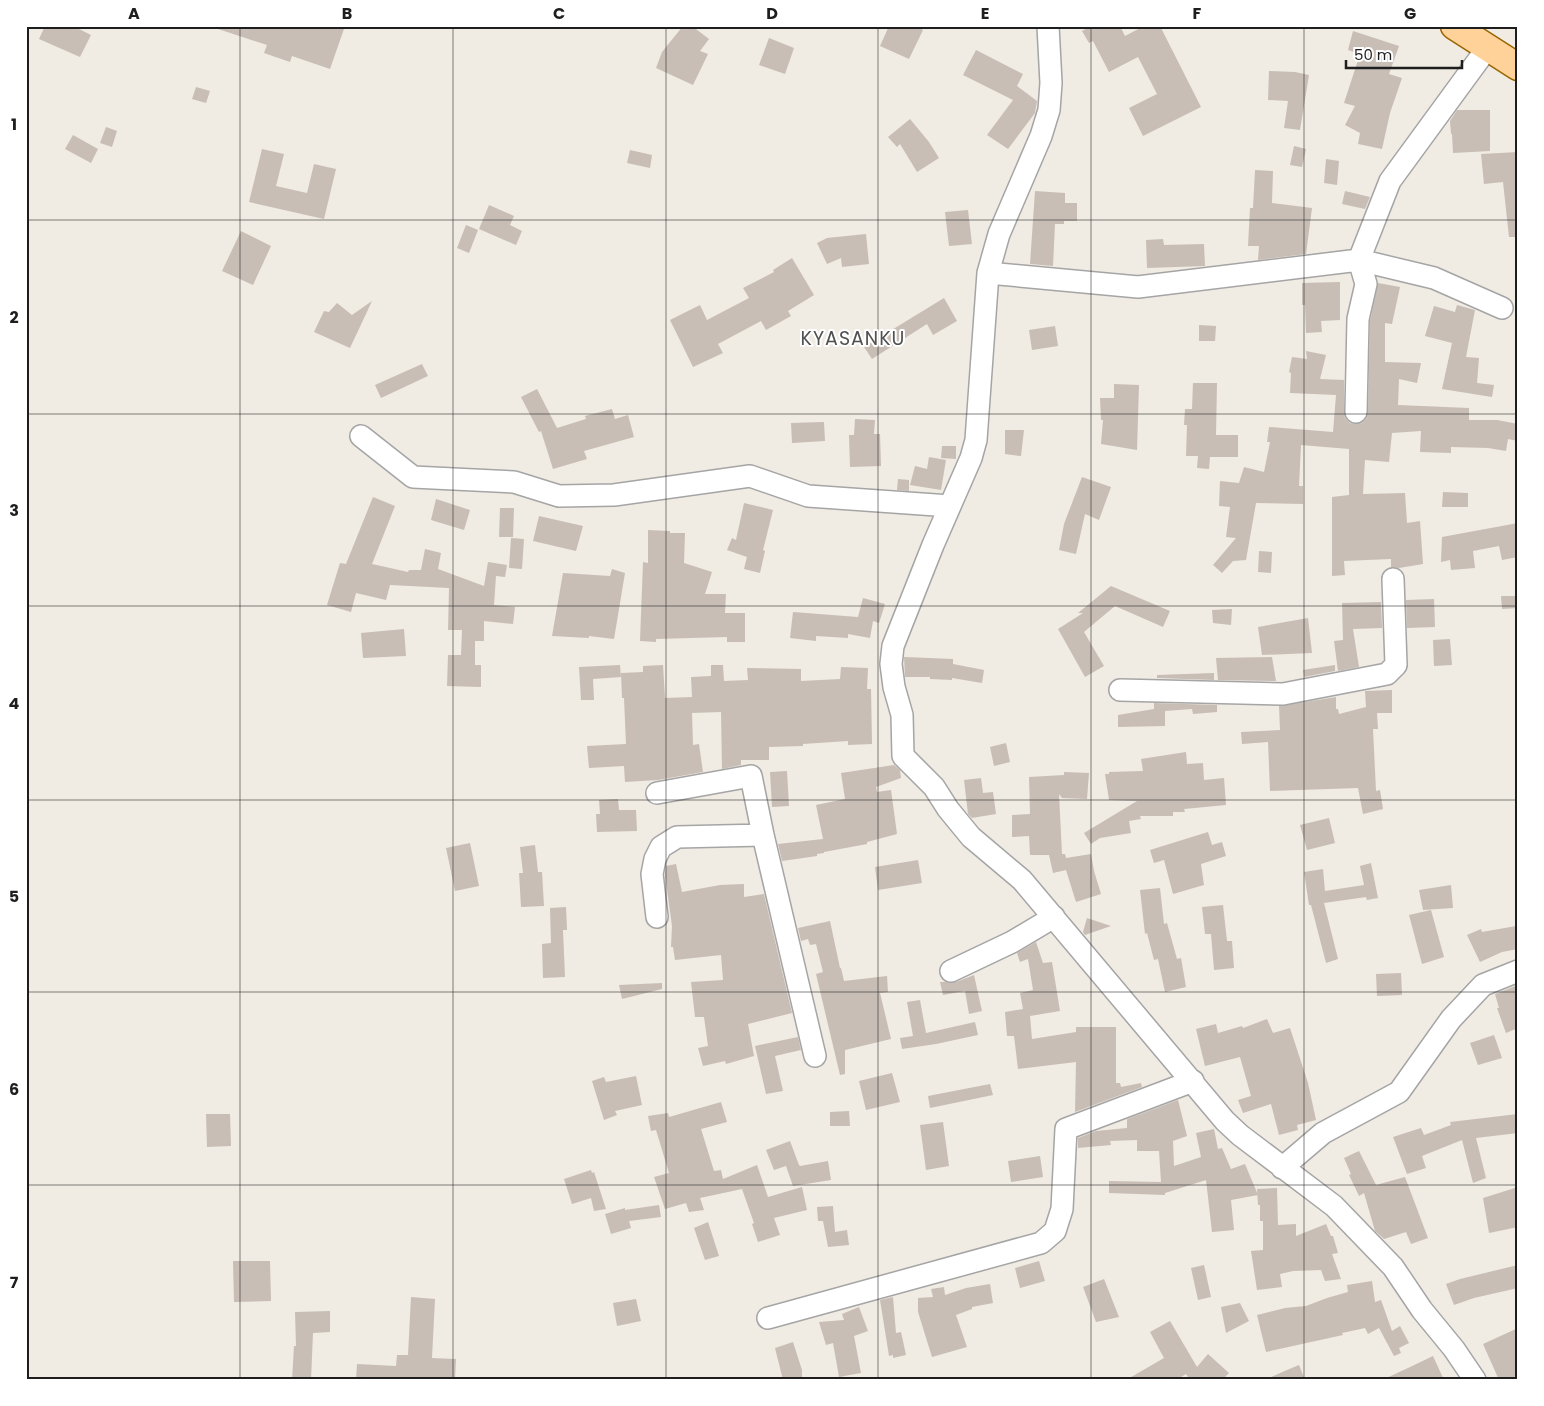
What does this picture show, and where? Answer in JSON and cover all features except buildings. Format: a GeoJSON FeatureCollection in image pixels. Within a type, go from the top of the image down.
{"type":"FeatureCollection","features":[{"type":"Feature","properties":{"kind":"main road"},"geometry":{"type":"LineString","coordinates":[[1454,26],[1518,67]]}},
{"type":"Feature","properties":{"kind":"street"},"geometry":{"type":"LineString","coordinates":[[1048,26],[1051,84],[1049,110],[1041,136],[999,234],[988,273],[976,440],[971,458],[933,544],[893,646],[891,664],[894,688],[902,715],[903,756],[934,787],[948,809],[971,836],[1022,880],[1240,1135],[1334,1206],[1393,1267],[1422,1310],[1454,1349],[1475,1380]]}},
{"type":"Feature","properties":{"kind":"street"},"geometry":{"type":"LineString","coordinates":[[1356,412],[1358,319],[1366,284],[1359,260],[1390,181],[1488,47]]}},
{"type":"Feature","properties":{"kind":"street"},"geometry":{"type":"LineString","coordinates":[[988,273],[1138,287],[1359,260],[1434,278],[1502,308]]}},
{"type":"Feature","properties":{"kind":"street"},"geometry":{"type":"LineString","coordinates":[[361,436],[413,477],[514,482],[559,496],[614,495],[750,476],[808,496],[950,506]]}},
{"type":"Feature","properties":{"kind":"street"},"geometry":{"type":"LineString","coordinates":[[1120,690],[1283,694],[1387,674],[1396,665],[1394,580]]}},
{"type":"Feature","properties":{"kind":"street"},"geometry":{"type":"LineString","coordinates":[[657,794],[751,776],[815,1056]]}},
{"type":"Feature","properties":{"kind":"street"},"geometry":{"type":"LineString","coordinates":[[656,917],[652,874],[655,859],[661,847],[678,837],[763,835]]}},
{"type":"Feature","properties":{"kind":"street"},"geometry":{"type":"LineString","coordinates":[[951,971],[1012,942],[1054,917]]}},
{"type":"Feature","properties":{"kind":"street"},"geometry":{"type":"LineString","coordinates":[[1282,1168],[1323,1133],[1399,1092],[1451,1019],[1483,985],[1518,971]]}},
{"type":"Feature","properties":{"kind":"street"},"geometry":{"type":"LineString","coordinates":[[768,1318],[1041,1243],[1055,1231],[1062,1209],[1066,1129],[1193,1081]]}},
{"type":"Feature","properties":{"kind":"district","name":"KYASANKU"},"geometry":{"type":"Point","coordinates":[853,338]}}]}
